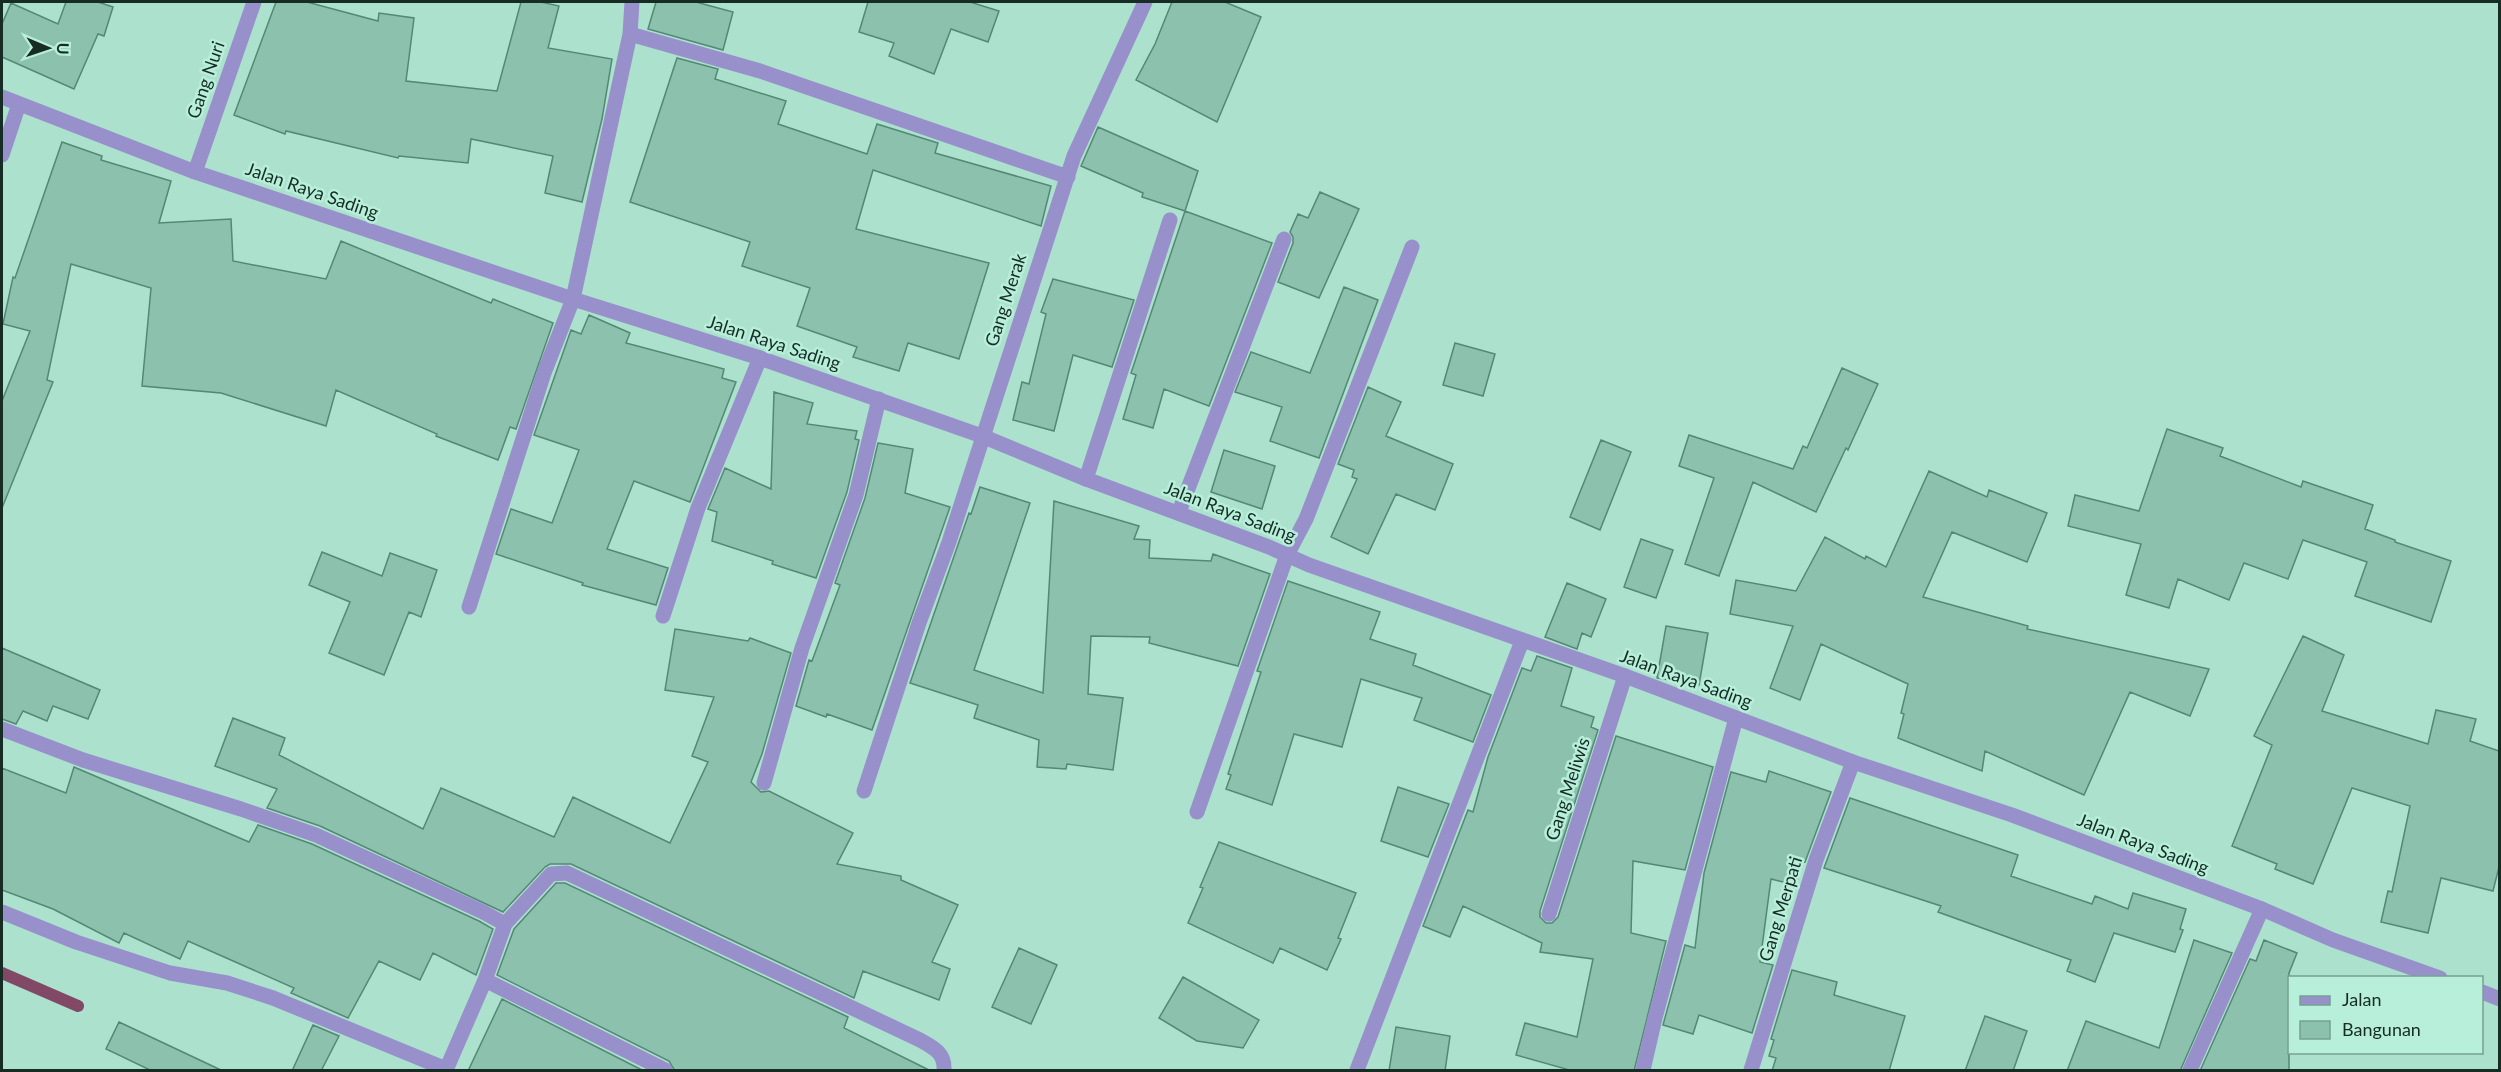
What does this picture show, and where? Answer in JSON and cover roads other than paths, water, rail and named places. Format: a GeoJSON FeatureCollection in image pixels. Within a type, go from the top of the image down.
{"type":"FeatureCollection","features":[{"type":"Feature","properties":{"kind":"street","name":"Gang Nuri"},"geometry":{"type":"LineString","coordinates":[[195,172],[254,2]]}},
{"type":"Feature","properties":{"kind":"street"},"geometry":{"type":"LineString","coordinates":[[469,607],[544,373],[573,300],[630,34],[632,2]]}},
{"type":"Feature","properties":{"kind":"street","name":"Gang Merak"},"geometry":{"type":"LineString","coordinates":[[864,792],[918,623],[949,542],[1074,156],[1145,2]]}},
{"type":"Feature","properties":{"kind":"street"},"geometry":{"type":"LineString","coordinates":[[630,34],[760,71],[1068,177]]}},
{"type":"Feature","properties":{"kind":"street","name":"Jalan Raya Sading"},"geometry":{"type":"LineString","coordinates":[[2,97],[195,172],[573,300],[760,358],[982,436],[1086,479],[1179,512],[1309,566],[1625,676],[1853,762],[2012,815],[2262,909],[2333,940],[2434,976]]}},
{"type":"Feature","properties":{"kind":"street"},"geometry":{"type":"LineString","coordinates":[[2,155],[19,104]]}},
{"type":"Feature","properties":{"kind":"street"},"geometry":{"type":"LineString","coordinates":[[1086,479],[1170,220]]}},
{"type":"Feature","properties":{"kind":"street"},"geometry":{"type":"LineString","coordinates":[[1179,512],[1284,239]]}},
{"type":"Feature","properties":{"kind":"street"},"geometry":{"type":"LineString","coordinates":[[1197,812],[1287,555],[1306,519],[1412,247]]}},
{"type":"Feature","properties":{"kind":"street"},"geometry":{"type":"LineString","coordinates":[[663,616],[698,508],[760,358]]}},
{"type":"Feature","properties":{"kind":"street"},"geometry":{"type":"LineString","coordinates":[[764,783],[802,648],[856,495],[879,399]]}},
{"type":"Feature","properties":{"kind":"street"},"geometry":{"type":"LineString","coordinates":[[1357,1071],[1522,640]]}},
{"type":"Feature","properties":{"kind":"street","name":"Gang Meliwis"},"geometry":{"type":"LineString","coordinates":[[1549,914],[1625,676]]}},
{"type":"Feature","properties":{"kind":"street"},"geometry":{"type":"LineString","coordinates":[[1643,1071],[1736,718]]}},
{"type":"Feature","properties":{"kind":"street"},"geometry":{"type":"LineString","coordinates":[[2,729],[83,760],[316,835],[483,912],[504,924]]}},
{"type":"Feature","properties":{"kind":"street","name":"Gang Merpati"},"geometry":{"type":"LineString","coordinates":[[1751,1071],[1816,860],[1853,762]]}},
{"type":"Feature","properties":{"kind":"street"},"geometry":{"type":"LineString","coordinates":[[2,912],[76,942],[159,969],[227,983],[273,998],[446,1070],[485,980],[504,924],[551,874],[567,873],[920,1040],[939,1051],[944,1059],[944,1071]]}},
{"type":"Feature","properties":{"kind":"street"},"geometry":{"type":"LineString","coordinates":[[2190,1071],[2262,909]]}},
{"type":"Feature","properties":{"kind":"street"},"geometry":{"type":"LineString","coordinates":[[485,980],[665,1071]]}},
{"type":"Feature","properties":{"kind":"street"},"geometry":{"type":"LineString","coordinates":[[2483,993],[2499,999]]}},
{"type":"Feature","properties":{"kind":"waterway"},"geometry":{"type":"LineString","coordinates":[[2,973],[78,1006]]}}]}
